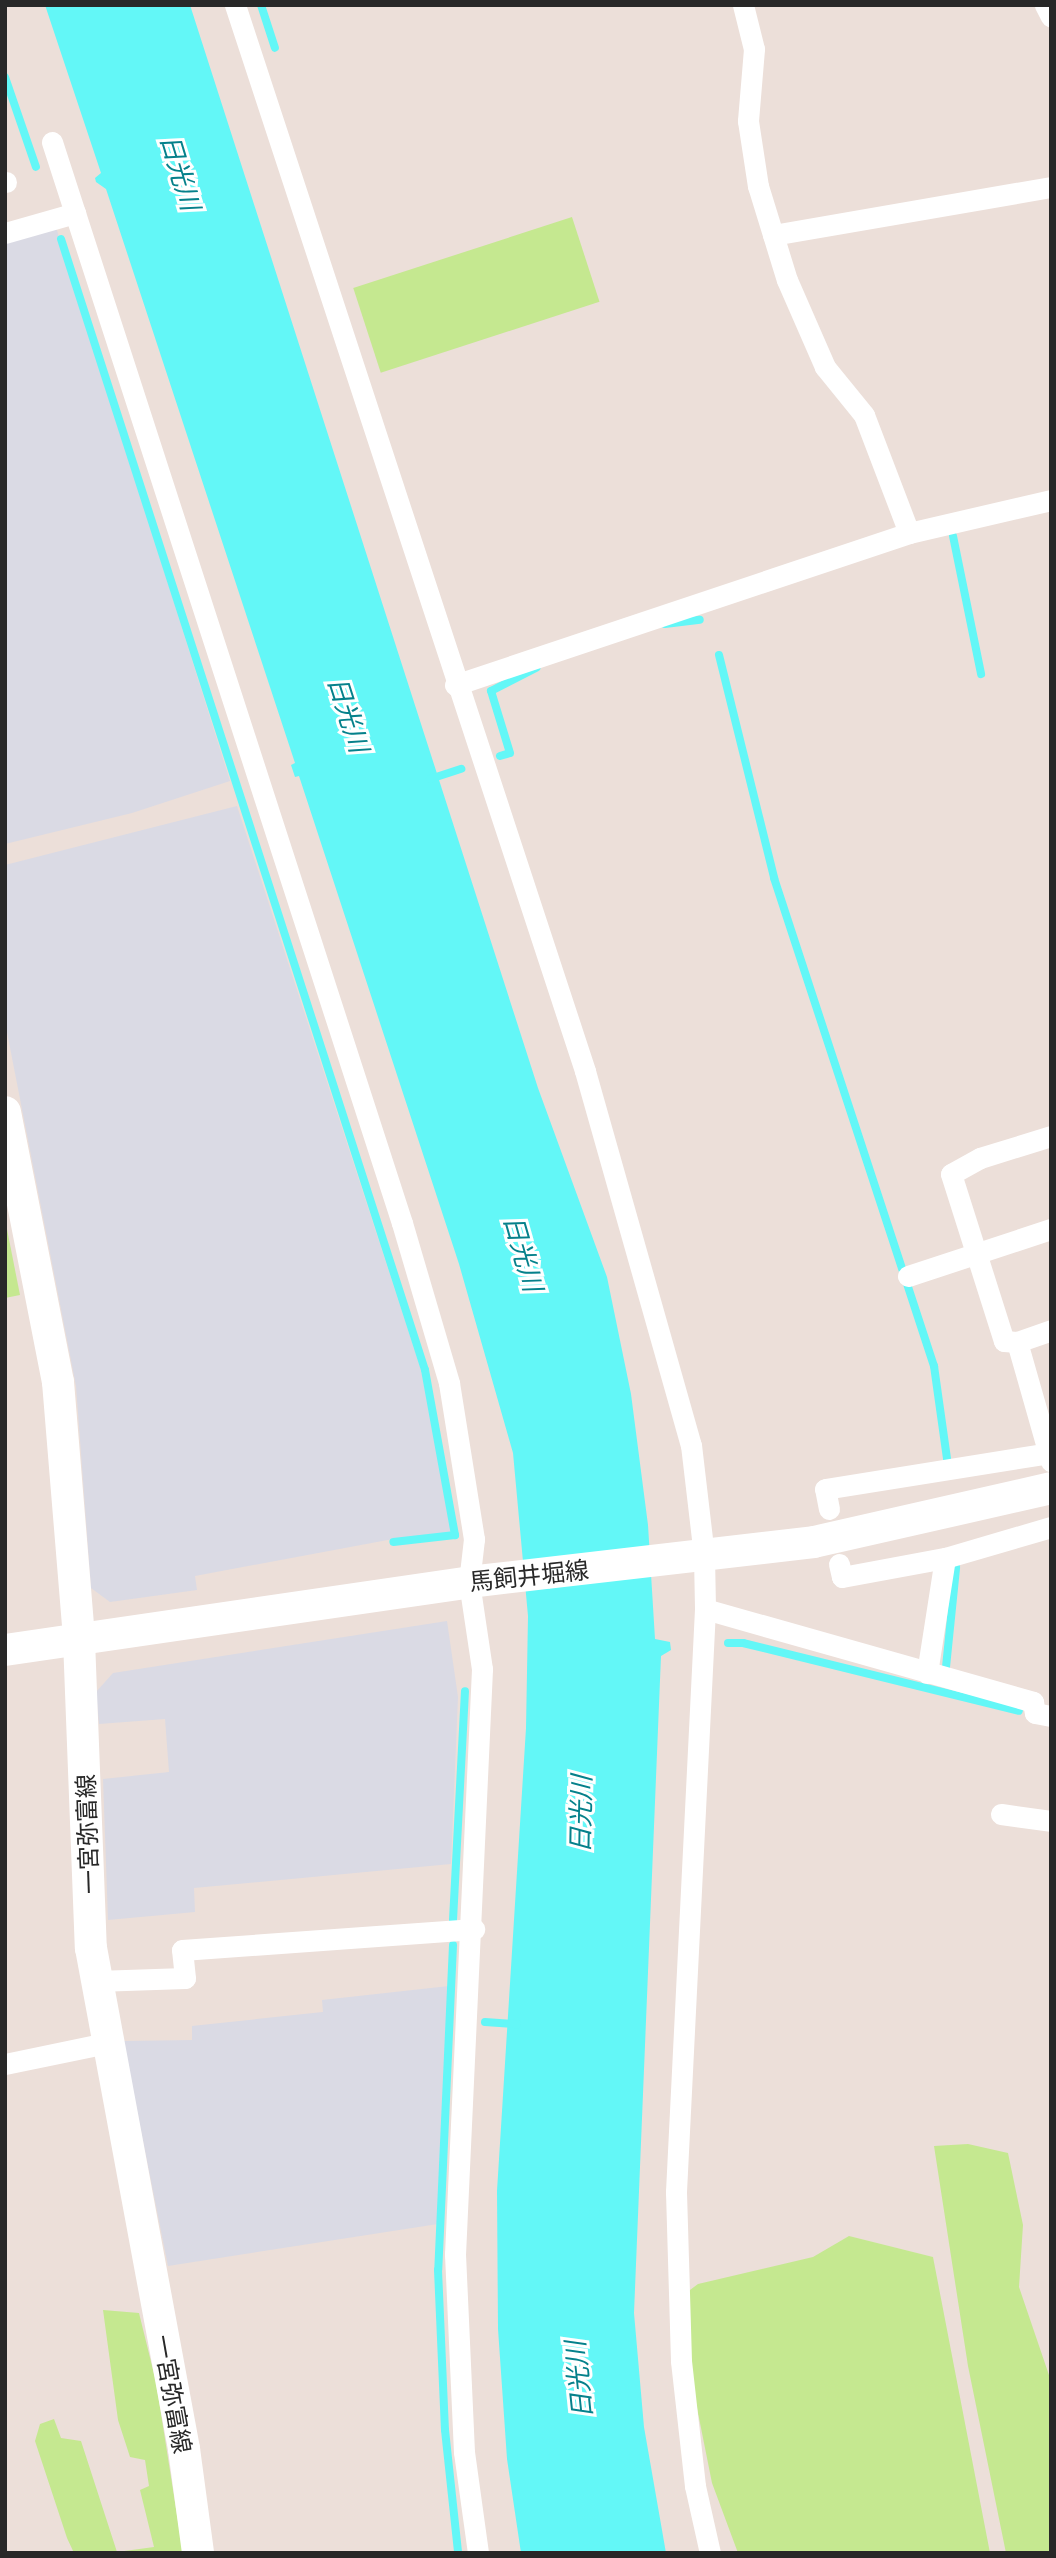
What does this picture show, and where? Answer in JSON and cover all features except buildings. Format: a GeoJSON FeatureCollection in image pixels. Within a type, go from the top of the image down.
{"type":"FeatureCollection","features":[{"type":"Feature","properties":{"kind":"main road","name":"一宮弥富線"},"geometry":{"type":"LineString","coordinates":[[5,1112],[58,1382],[79,1640],[96,1981],[184,2449],[198,2553]]}},
{"type":"Feature","properties":{"kind":"main road","name":"馬飼井堀線"},"geometry":{"type":"LineString","coordinates":[[5,1650],[475,1581],[695,1557],[825,1539],[1051,1488]]}},
{"type":"Feature","properties":{"kind":"street"},"geometry":{"type":"LineString","coordinates":[[234,5],[455,685],[585,1072],[691,1445],[695,1557],[705,1609],[676,2192],[681,2361],[695,2486],[710,2553]]}},
{"type":"Feature","properties":{"kind":"street"},"geometry":{"type":"LineString","coordinates":[[743,5],[754,49],[748,121],[758,186],[787,280],[825,367],[864,415],[909,533]]}},
{"type":"Feature","properties":{"kind":"street"},"geometry":{"type":"LineString","coordinates":[[1045,5],[1051,17]]}},
{"type":"Feature","properties":{"kind":"street"},"geometry":{"type":"LineString","coordinates":[[52,142],[402,1223],[449,1384],[474,1539],[482,1669],[474,1929],[455,2254],[464,2452],[478,2553]]}},
{"type":"Feature","properties":{"kind":"street"},"geometry":{"type":"LineString","coordinates":[[773,235],[1051,187]]}},
{"type":"Feature","properties":{"kind":"street"},"geometry":{"type":"LineString","coordinates":[[5,233],[75,213]]}},
{"type":"Feature","properties":{"kind":"street"},"geometry":{"type":"LineString","coordinates":[[455,685],[909,533],[1051,500]]}},
{"type":"Feature","properties":{"kind":"street"},"geometry":{"type":"LineString","coordinates":[[1051,1136],[981,1158],[951,1174],[1004,1341],[1017,1342],[1051,1330]]}},
{"type":"Feature","properties":{"kind":"street"},"geometry":{"type":"LineString","coordinates":[[908,1276],[1051,1229]]}},
{"type":"Feature","properties":{"kind":"street"},"geometry":{"type":"LineString","coordinates":[[829,1509],[825,1489],[1050,1457],[1017,1342]]}},
{"type":"Feature","properties":{"kind":"street"},"geometry":{"type":"LineString","coordinates":[[839,1564],[842,1577],[945,1558],[1051,1527]]}},
{"type":"Feature","properties":{"kind":"street"},"geometry":{"type":"LineString","coordinates":[[927,1673],[945,1558]]}},
{"type":"Feature","properties":{"kind":"street"},"geometry":{"type":"LineString","coordinates":[[705,1609],[1033,1702],[1035,1713],[1051,1716]]}},
{"type":"Feature","properties":{"kind":"street"},"geometry":{"type":"LineString","coordinates":[[1001,1814],[1051,1821]]}},
{"type":"Feature","properties":{"kind":"street"},"geometry":{"type":"LineString","coordinates":[[96,1981],[185,1978],[182,1950],[474,1929]]}},
{"type":"Feature","properties":{"kind":"street"},"geometry":{"type":"LineString","coordinates":[[5,2064],[106,2043]]}},
{"type":"Feature","properties":{"kind":"shaded area"},"geometry":{"type":"Polygon","coordinates":[[[55,224],[230,781],[132,813],[5,844],[5,239],[55,224]]]}},
{"type":"Feature","properties":{"kind":"shaded area"},"geometry":{"type":"Polygon","coordinates":[[[237,806],[421,1370],[453,1534],[393,1539],[195,1576],[197,1590],[110,1602],[91,1588],[76,1386],[5,1022],[5,865],[237,806]]]}},
{"type":"Feature","properties":{"kind":"shaded area"},"geometry":{"type":"Polygon","coordinates":[[[447,1621],[458,1697],[451,1864],[194,1888],[195,1912],[108,1920],[103,1779],[169,1772],[165,1719],[99,1724],[96,1692],[113,1673],[447,1621]]]}},
{"type":"Feature","properties":{"kind":"shaded area"},"geometry":{"type":"Polygon","coordinates":[[[449,1986],[438,2224],[168,2266],[123,2041],[192,2040],[192,2026],[323,2012],[322,2000],[449,1986]]]}},
{"type":"Feature","properties":{"kind":"green space"},"geometry":{"type":"Polygon","coordinates":[[[572,217],[600,302],[381,373],[353,288],[572,217]]]}},
{"type":"Feature","properties":{"kind":"green space"},"geometry":{"type":"Polygon","coordinates":[[[5,1219],[20,1295],[5,1298],[5,1219]]]}},
{"type":"Feature","properties":{"kind":"green space"},"geometry":{"type":"Polygon","coordinates":[[[968,2144],[1008,2153],[1023,2225],[1019,2287],[1051,2381],[1051,2553],[1006,2553],[968,2366],[934,2146],[968,2144]]]}},
{"type":"Feature","properties":{"kind":"green space"},"geometry":{"type":"Polygon","coordinates":[[[849,2236],[933,2257],[990,2553],[738,2553],[712,2483],[688,2363],[686,2293],[698,2284],[813,2257],[849,2236]]]}},
{"type":"Feature","properties":{"kind":"green space"},"geometry":{"type":"Polygon","coordinates":[[[103,2310],[139,2313],[156,2382],[183,2553],[74,2553],[35,2441],[40,2424],[54,2419],[61,2438],[81,2441],[117,2552],[154,2547],[140,2490],[149,2486],[145,2460],[130,2457],[118,2420],[103,2310]]]}},
{"type":"Feature","properties":{"kind":"water","name":"日光川"},"geometry":{"type":"Polygon","coordinates":[[[45,5],[190,5],[538,1088],[607,1277],[631,1394],[648,1525],[655,1639],[670,1642],[671,1650],[661,1656],[634,2313],[644,2427],[666,2553],[521,2553],[507,2459],[498,2329],[497,2191],[526,1728],[528,1616],[513,1453],[459,1264],[299,776],[295,777],[291,765],[295,763],[106,189],[96,182],[95,178],[101,173],[45,5]]]}},
{"type":"Feature","properties":{"kind":"waterway"},"geometry":{"type":"LineString","coordinates":[[261,5],[275,48]]}},
{"type":"Feature","properties":{"kind":"waterway"},"geometry":{"type":"LineString","coordinates":[[5,77],[36,167]]}},
{"type":"Feature","properties":{"kind":"waterway"},"geometry":{"type":"LineString","coordinates":[[61,239],[425,1370],[455,1535],[393,1542]]}},
{"type":"Feature","properties":{"kind":"waterway"},"geometry":{"type":"LineString","coordinates":[[953,536],[981,674]]}},
{"type":"Feature","properties":{"kind":"waterway"},"geometry":{"type":"LineString","coordinates":[[665,624],[700,620]]}},
{"type":"Feature","properties":{"kind":"waterway"},"geometry":{"type":"LineString","coordinates":[[719,655],[774,878],[934,1366],[947,1459]]}},
{"type":"Feature","properties":{"kind":"waterway"},"geometry":{"type":"LineString","coordinates":[[500,756],[510,753],[491,691],[536,668]]}},
{"type":"Feature","properties":{"kind":"waterway"},"geometry":{"type":"LineString","coordinates":[[430,779],[461,769]]}},
{"type":"Feature","properties":{"kind":"waterway"},"geometry":{"type":"LineString","coordinates":[[946,1667],[956,1568]]}},
{"type":"Feature","properties":{"kind":"waterway"},"geometry":{"type":"LineString","coordinates":[[728,1643],[743,1643],[1019,1711]]}},
{"type":"Feature","properties":{"kind":"waterway"},"geometry":{"type":"LineString","coordinates":[[453,1920],[465,1691]]}},
{"type":"Feature","properties":{"kind":"waterway"},"geometry":{"type":"LineString","coordinates":[[453,1945],[438,2270],[445,2430],[458,2551]]}},
{"type":"Feature","properties":{"kind":"waterway"},"geometry":{"type":"LineString","coordinates":[[485,2022],[517,2024]]}}]}
